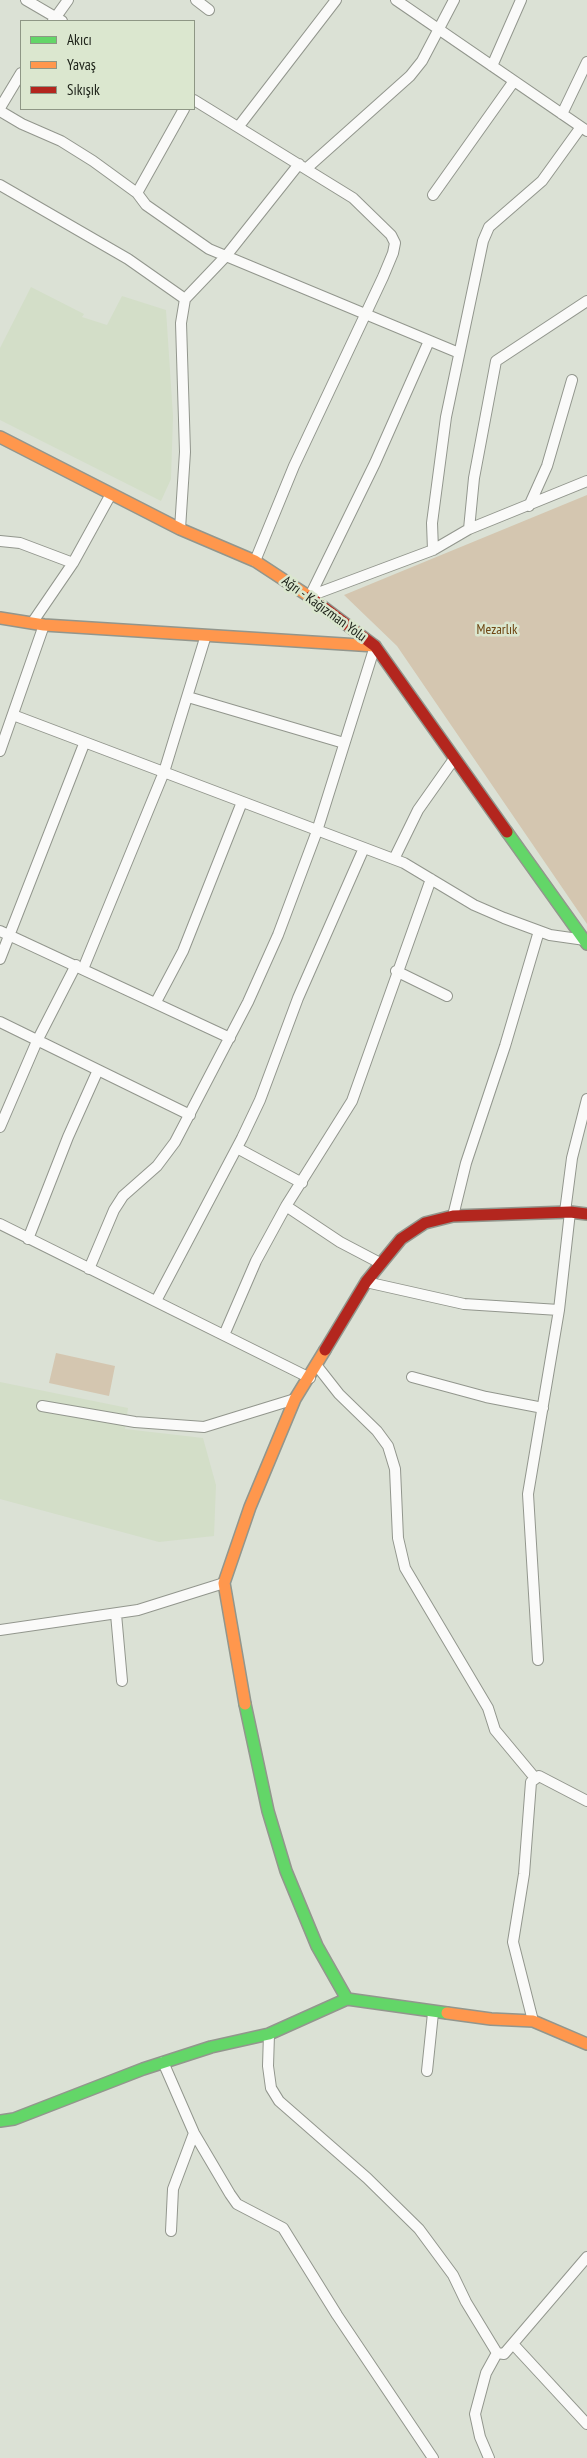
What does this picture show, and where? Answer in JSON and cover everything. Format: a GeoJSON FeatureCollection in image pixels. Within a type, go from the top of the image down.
{"type":"FeatureCollection","features":[{"type":"Feature","properties":{"kind":"street"},"geometry":{"type":"LineString","coordinates":[[26,0],[57,20],[68,0]]}},
{"type":"Feature","properties":{"kind":"street"},"geometry":{"type":"LineString","coordinates":[[196,0],[209,10]]}},
{"type":"Feature","properties":{"kind":"street"},"geometry":{"type":"LineString","coordinates":[[239,126],[336,0]]}},
{"type":"Feature","properties":{"kind":"street"},"geometry":{"type":"LineString","coordinates":[[396,0],[584,129],[542,181],[489,227],[483,240],[446,417],[432,523],[433,550]]}},
{"type":"Feature","properties":{"kind":"street"},"geometry":{"type":"LineString","coordinates":[[180,530],[185,452],[181,323],[185,299],[226,256],[303,166],[410,76],[422,61],[454,0]]}},
{"type":"Feature","properties":{"kind":"street"},"geometry":{"type":"LineString","coordinates":[[492,66],[521,0]]}},
{"type":"Feature","properties":{"kind":"street"},"geometry":{"type":"LineString","coordinates":[[562,114],[587,62]]}},
{"type":"Feature","properties":{"kind":"street"},"geometry":{"type":"LineString","coordinates":[[20,75],[0,109],[22,124],[62,141],[137,194],[146,205],[209,248],[459,353]]}},
{"type":"Feature","properties":{"kind":"street"},"geometry":{"type":"LineString","coordinates":[[432,195],[514,81]]}},
{"type":"Feature","properties":{"kind":"street"},"geometry":{"type":"LineString","coordinates":[[195,101],[353,198],[380,223],[395,243],[393,253],[294,466],[255,561]]}},
{"type":"Feature","properties":{"kind":"street"},"geometry":{"type":"LineString","coordinates":[[137,194],[183,110]]}},
{"type":"Feature","properties":{"kind":"street"},"geometry":{"type":"LineString","coordinates":[[0,185],[128,259],[185,299]]}},
{"type":"Feature","properties":{"kind":"street"},"geometry":{"type":"LineString","coordinates":[[469,529],[474,478],[496,361],[587,301]]}},
{"type":"Feature","properties":{"kind":"street"},"geometry":{"type":"LineString","coordinates":[[310,596],[375,463],[429,341]]}},
{"type":"Feature","properties":{"kind":"street"},"geometry":{"type":"LineString","coordinates":[[529,506],[548,466],[572,380]]}},
{"type":"Feature","properties":{"kind":"street","name":"Ağrı - Kağızman Yolu"},"geometry":{"type":"LineString","coordinates":[[0,437],[180,530],[255,561],[310,596],[375,646],[586,942]]}},
{"type":"Feature","properties":{"kind":"street"},"geometry":{"type":"LineString","coordinates":[[310,596],[433,550],[469,529],[587,481]]}},
{"type":"Feature","properties":{"kind":"street"},"geometry":{"type":"LineString","coordinates":[[0,750],[13,715],[38,624],[112,494]]}},
{"type":"Feature","properties":{"kind":"street"},"geometry":{"type":"LineString","coordinates":[[0,541],[20,543],[73,563]]}},
{"type":"Feature","properties":{"kind":"street"},"geometry":{"type":"LineString","coordinates":[[0,618],[38,624],[375,646],[316,831],[278,934],[230,1038],[175,1142],[157,1166],[123,1196],[114,1210],[89,1269]]}},
{"type":"Feature","properties":{"kind":"street"},"geometry":{"type":"LineString","coordinates":[[0,1127],[37,1041],[79,967],[164,772],[206,635]]}},
{"type":"Feature","properties":{"kind":"street"},"geometry":{"type":"LineString","coordinates":[[188,697],[344,743]]}},
{"type":"Feature","properties":{"kind":"street"},"geometry":{"type":"LineString","coordinates":[[13,715],[84,744],[164,772],[394,859],[474,905],[539,931],[586,942]]}},
{"type":"Feature","properties":{"kind":"street"},"geometry":{"type":"LineString","coordinates":[[0,959],[5,934],[84,744]]}},
{"type":"Feature","properties":{"kind":"street"},"geometry":{"type":"LineString","coordinates":[[394,859],[418,810],[454,759]]}},
{"type":"Feature","properties":{"kind":"street"},"geometry":{"type":"LineString","coordinates":[[156,1002],[183,951],[242,802]]}},
{"type":"Feature","properties":{"kind":"street"},"geometry":{"type":"LineString","coordinates":[[156,1301],[237,1148],[260,1100],[298,998],[364,848]]}},
{"type":"Feature","properties":{"kind":"street"},"geometry":{"type":"LineString","coordinates":[[224,1335],[256,1261],[286,1206],[352,1101],[396,971],[431,879]]}},
{"type":"Feature","properties":{"kind":"street"},"geometry":{"type":"LineString","coordinates":[[453,1216],[466,1163],[505,1046],[539,931]]}},
{"type":"Feature","properties":{"kind":"street"},"geometry":{"type":"LineString","coordinates":[[5,934],[156,1002],[230,1038]]}},
{"type":"Feature","properties":{"kind":"street"},"geometry":{"type":"LineString","coordinates":[[396,971],[447,996]]}},
{"type":"Feature","properties":{"kind":"street"},"geometry":{"type":"LineString","coordinates":[[0,1022],[190,1115]]}},
{"type":"Feature","properties":{"kind":"street"},"geometry":{"type":"LineString","coordinates":[[28,1239],[68,1137],[98,1070]]}},
{"type":"Feature","properties":{"kind":"street"},"geometry":{"type":"LineString","coordinates":[[538,1660],[528,1494],[559,1310],[572,1158],[587,1099]]}},
{"type":"Feature","properties":{"kind":"street"},"geometry":{"type":"LineString","coordinates":[[237,1148],[302,1183]]}},
{"type":"Feature","properties":{"kind":"street"},"geometry":{"type":"LineString","coordinates":[[286,1206],[340,1242],[380,1262]]}},
{"type":"Feature","properties":{"kind":"street"},"geometry":{"type":"LineString","coordinates":[[347,1999],[317,1946],[286,1871],[273,1828],[248,1714],[224,1583],[250,1507],[295,1399],[310,1378],[366,1282],[380,1262],[401,1239],[425,1223],[453,1216],[568,1212],[587,1214]]}},
{"type":"Feature","properties":{"kind":"street"},"geometry":{"type":"LineString","coordinates":[[0,1224],[310,1378]]}},
{"type":"Feature","properties":{"kind":"street"},"geometry":{"type":"LineString","coordinates":[[366,1282],[464,1304],[559,1310]]}},
{"type":"Feature","properties":{"kind":"street"},"geometry":{"type":"LineString","coordinates":[[317,1366],[339,1394],[377,1431],[388,1446],[395,1469],[398,1538],[405,1568],[488,1708],[495,1730],[535,1778]]}},
{"type":"Feature","properties":{"kind":"street"},"geometry":{"type":"LineString","coordinates":[[412,1377],[543,1408]]}},
{"type":"Feature","properties":{"kind":"street"},"geometry":{"type":"LineString","coordinates":[[42,1406],[135,1422],[204,1427],[295,1399]]}},
{"type":"Feature","properties":{"kind":"street"},"geometry":{"type":"LineString","coordinates":[[0,1630],[138,1610],[224,1583]]}},
{"type":"Feature","properties":{"kind":"street"},"geometry":{"type":"LineString","coordinates":[[116,1614],[122,1681]]}},
{"type":"Feature","properties":{"kind":"street"},"geometry":{"type":"LineString","coordinates":[[533,2021],[513,1942],[524,1874],[531,1782],[539,1776],[587,1801]]}},
{"type":"Feature","properties":{"kind":"street"},"geometry":{"type":"LineString","coordinates":[[0,2120],[14,2119],[163,2062],[211,2047],[269,2034],[347,1999],[491,2020],[533,2021],[587,2044]]}},
{"type":"Feature","properties":{"kind":"street"},"geometry":{"type":"LineString","coordinates":[[427,2071],[433,2013]]}},
{"type":"Feature","properties":{"kind":"street"},"geometry":{"type":"LineString","coordinates":[[269,2034],[268,2066],[271,2088],[279,2101],[367,2178],[419,2229],[453,2275],[466,2302],[497,2353]]}},
{"type":"Feature","properties":{"kind":"street"},"geometry":{"type":"LineString","coordinates":[[163,2062],[194,2133],[237,2204],[283,2228],[337,2315],[433,2458]]}},
{"type":"Feature","properties":{"kind":"street"},"geometry":{"type":"LineString","coordinates":[[171,2231],[173,2189],[194,2133]]}},
{"type":"Feature","properties":{"kind":"street"},"geometry":{"type":"LineString","coordinates":[[497,2353],[504,2354],[587,2257]]}},
{"type":"Feature","properties":{"kind":"street"},"geometry":{"type":"LineString","coordinates":[[513,2344],[587,2424]]}},
{"type":"Feature","properties":{"kind":"street"},"geometry":{"type":"LineString","coordinates":[[489,2458],[480,2437],[475,2414],[486,2373],[497,2353]]}},
{"type":"Feature","properties":{"kind":"shaded area"},"geometry":{"type":"Polygon","coordinates":[[[31,287],[84,314],[82,317],[107,325],[122,296],[166,310],[173,416],[171,479],[161,501],[0,420],[0,348],[31,287]]]}},
{"type":"Feature","properties":{"kind":"shaded area"},"geometry":{"type":"Polygon","coordinates":[[[0,1382],[128,1408],[125,1429],[203,1438],[216,1485],[214,1536],[159,1542],[0,1499],[0,1382]]]}},
{"type":"Feature","properties":{"kind":"green space","name":"Mezarlık"},"geometry":{"type":"Polygon","coordinates":[[[587,495],[587,924],[397,646],[344,595],[587,495]]]}},
{"type":"Feature","properties":{"kind":"green space"},"geometry":{"type":"Polygon","coordinates":[[[56,1353],[115,1366],[109,1396],[49,1383],[56,1353]]]}},
{"type":"Feature","properties":{"kind":"traffic: fast"},"geometry":{"type":"LineString","coordinates":[[507,832],[587,944]]}},
{"type":"Feature","properties":{"kind":"traffic: fast"},"geometry":{"type":"LineString","coordinates":[[245,1704],[268,1811],[286,1871],[317,1946],[347,1999]]}},
{"type":"Feature","properties":{"kind":"traffic: fast"},"geometry":{"type":"LineString","coordinates":[[0,2121],[14,2119],[143,2069],[211,2047],[269,2034],[347,1999],[447,2013]]}},
{"type":"Feature","properties":{"kind":"traffic: slow"},"geometry":{"type":"LineString","coordinates":[[0,437],[180,529],[255,561],[310,597]]}},
{"type":"Feature","properties":{"kind":"traffic: slow"},"geometry":{"type":"LineString","coordinates":[[0,618],[44,625],[375,646]]}},
{"type":"Feature","properties":{"kind":"traffic: slow"},"geometry":{"type":"LineString","coordinates":[[245,1704],[224,1583],[250,1507],[295,1399],[325,1350]]}},
{"type":"Feature","properties":{"kind":"traffic: slow"},"geometry":{"type":"LineString","coordinates":[[447,2013],[491,2019],[533,2021],[587,2044]]}},
{"type":"Feature","properties":{"kind":"traffic: jam"},"geometry":{"type":"LineString","coordinates":[[310,597],[375,646],[507,832]]}},
{"type":"Feature","properties":{"kind":"traffic: jam"},"geometry":{"type":"LineString","coordinates":[[325,1350],[366,1282],[401,1239],[425,1223],[453,1216],[570,1212],[587,1214]]}}]}
